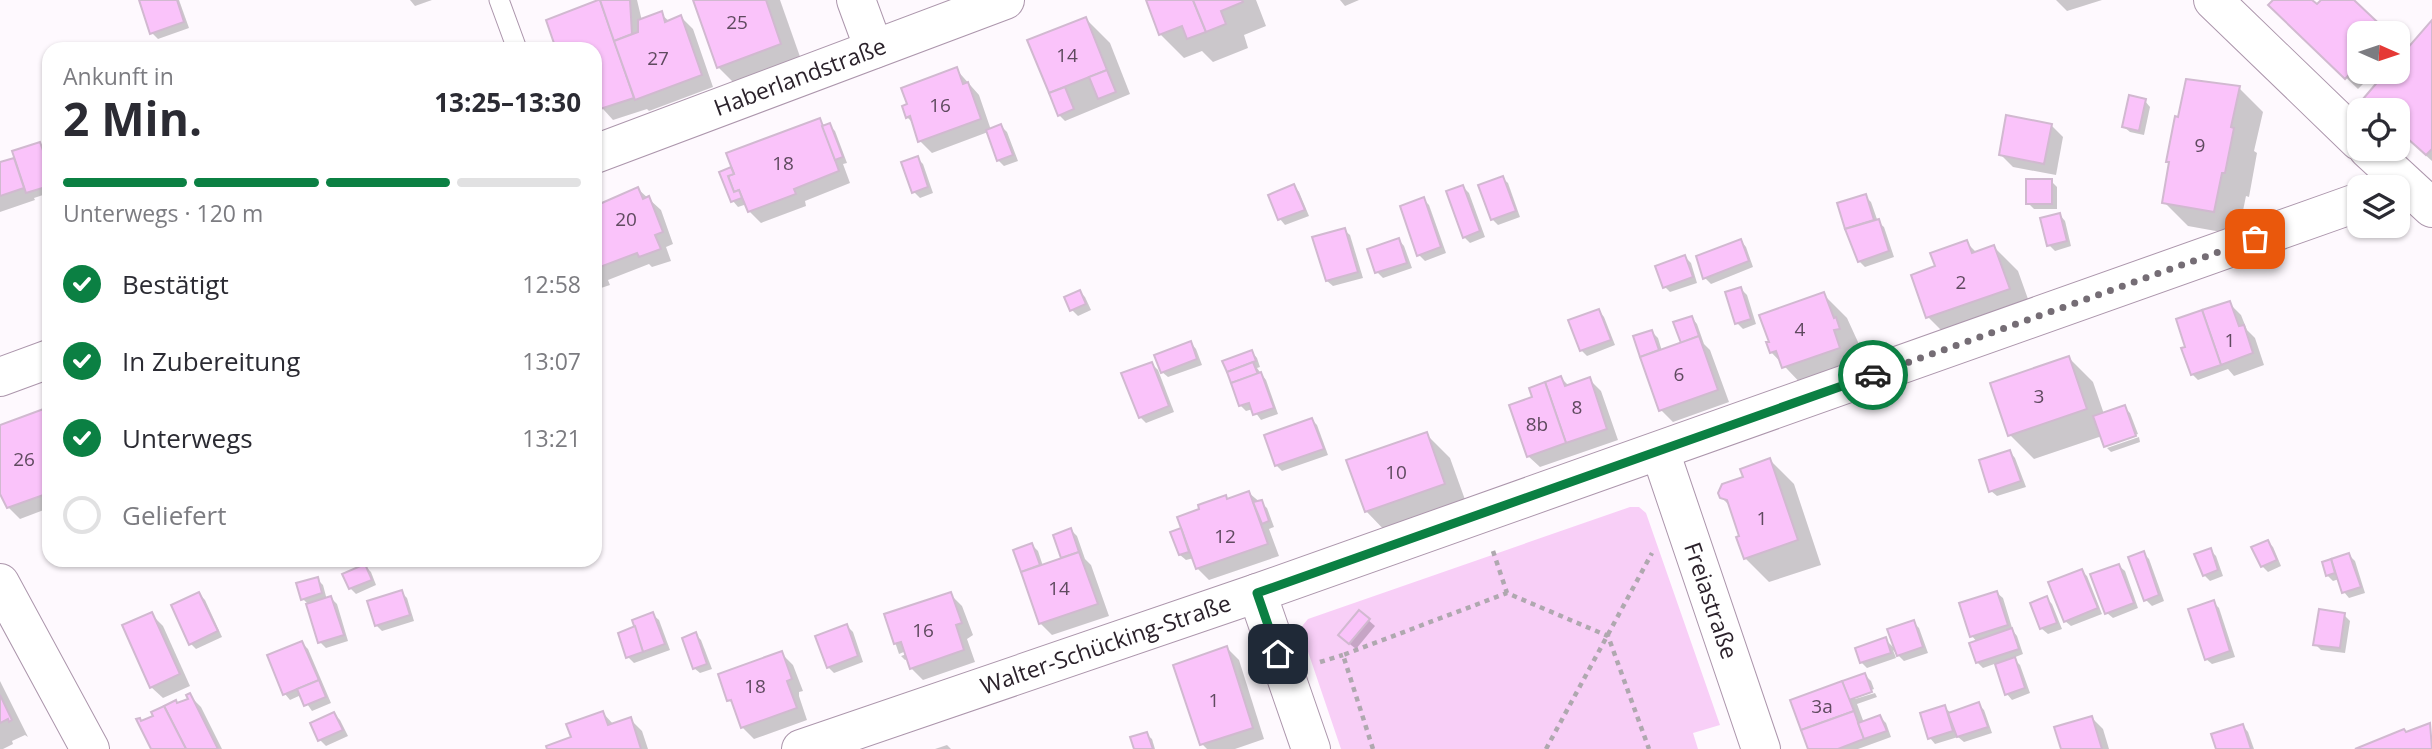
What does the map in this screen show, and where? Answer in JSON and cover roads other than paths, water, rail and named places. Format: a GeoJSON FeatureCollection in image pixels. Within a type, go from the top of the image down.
{"type":"FeatureCollection","features":[{"type":"Feature","properties":{"kind":"street"},"geometry":{"type":"LineString","coordinates":[[856,0],[873,49]]}},
{"type":"Feature","properties":{"kind":"street","name":"Haberlandstraße"},"geometry":{"type":"LineString","coordinates":[[602,151],[1005,0]]}},
{"type":"Feature","properties":{"kind":"street"},"geometry":{"type":"LineString","coordinates":[[2213,0],[2347,129]]}},
{"type":"Feature","properties":{"kind":"street"},"geometry":{"type":"LineString","coordinates":[[2380,161],[2412,193]]}},
{"type":"Feature","properties":{"kind":"street","name":"Walter-Schücking-Straße"},"geometry":{"type":"LineString","coordinates":[[801,749],[1257,593],[2347,206]]}},
{"type":"Feature","properties":{"kind":"street"},"geometry":{"type":"LineString","coordinates":[[0,377],[42,362]]}},
{"type":"Feature","properties":{"kind":"street","name":"Freiastraße"},"geometry":{"type":"LineString","coordinates":[[1660,451],[1761,749]]}},
{"type":"Feature","properties":{"kind":"street"},"geometry":{"type":"LineString","coordinates":[[0,583],[90,749]]}},
{"type":"Feature","properties":{"kind":"street"},"geometry":{"type":"LineString","coordinates":[[1257,593],[1311,749]]}},
{"type":"Feature","properties":{"kind":"lane"},"geometry":{"type":"LineString","coordinates":[[499,0],[514,42]]}}]}
